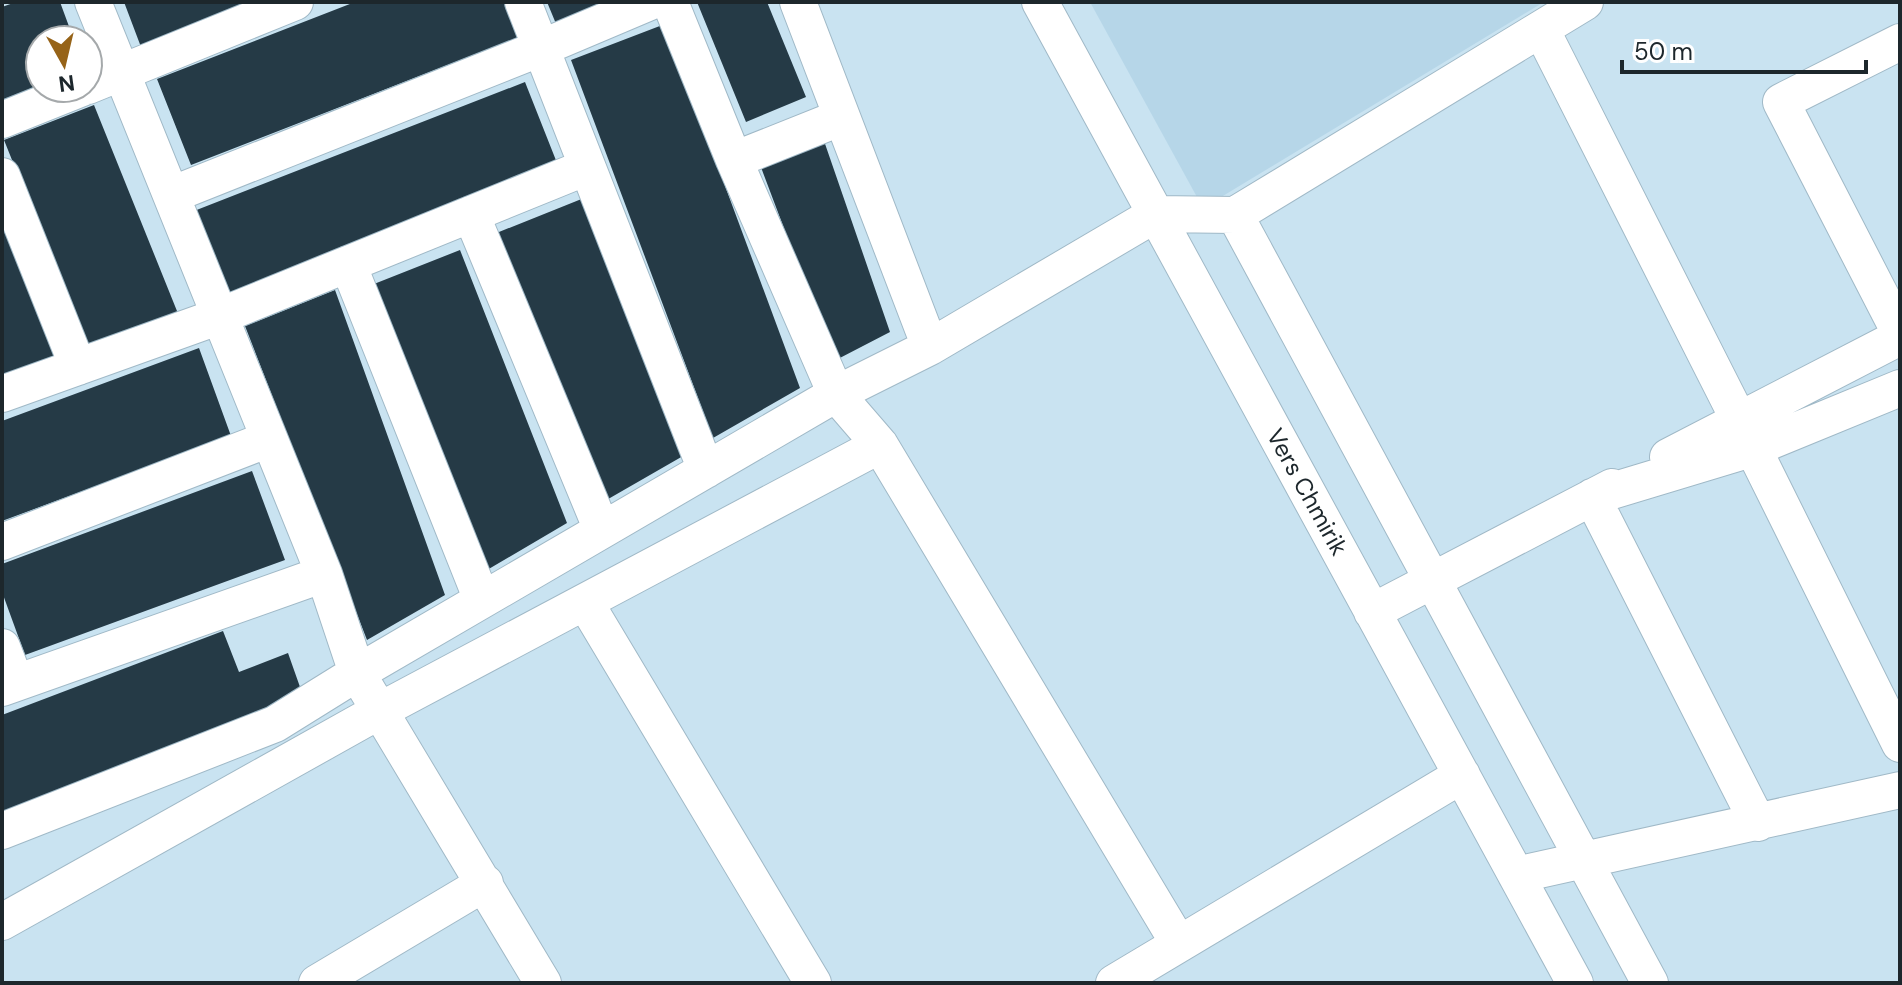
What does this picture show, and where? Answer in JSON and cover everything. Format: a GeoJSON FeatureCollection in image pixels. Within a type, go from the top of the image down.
{"type":"FeatureCollection","features":[{"type":"Feature","properties":{"kind":"street"},"geometry":{"type":"LineString","coordinates":[[93,2],[324,574],[357,673],[543,983]]}},
{"type":"Feature","properties":{"kind":"street"},"geometry":{"type":"LineString","coordinates":[[104,79],[295,2]]}},
{"type":"Feature","properties":{"kind":"street"},"geometry":{"type":"LineString","coordinates":[[523,2],[706,470]]}},
{"type":"Feature","properties":{"kind":"street"},"geometry":{"type":"LineString","coordinates":[[171,195],[650,2]]}},
{"type":"Feature","properties":{"kind":"street"},"geometry":{"type":"LineString","coordinates":[[670,2],[734,160],[836,394],[880,445],[1179,944]]}},
{"type":"Feature","properties":{"kind":"street"},"geometry":{"type":"LineString","coordinates":[[798,2],[930,347]]}},
{"type":"Feature","properties":{"kind":"street","name":"Vers Chmirik"},"geometry":{"type":"LineString","coordinates":[[1040,2],[1575,983]]}},
{"type":"Feature","properties":{"kind":"street"},"geometry":{"type":"LineString","coordinates":[[2,831],[275,724],[836,394],[930,347],[1156,214],[1235,215],[1585,2]]}},
{"type":"Feature","properties":{"kind":"street"},"geometry":{"type":"LineString","coordinates":[[1541,29],[1900,744]]}},
{"type":"Feature","properties":{"kind":"street"},"geometry":{"type":"LineString","coordinates":[[1747,434],[1900,335],[1781,102],[1900,42]]}},
{"type":"Feature","properties":{"kind":"street"},"geometry":{"type":"LineString","coordinates":[[2,120],[42,104]]}},
{"type":"Feature","properties":{"kind":"street"},"geometry":{"type":"LineString","coordinates":[[734,160],[842,117]]}},
{"type":"Feature","properties":{"kind":"street"},"geometry":{"type":"LineString","coordinates":[[2,394],[220,316],[587,167]]}},
{"type":"Feature","properties":{"kind":"street"},"geometry":{"type":"LineString","coordinates":[[2,176],[78,367]]}},
{"type":"Feature","properties":{"kind":"street"},"geometry":{"type":"LineString","coordinates":[[471,214],[602,530]]}},
{"type":"Feature","properties":{"kind":"street"},"geometry":{"type":"LineString","coordinates":[[1235,215],[1650,983]]}},
{"type":"Feature","properties":{"kind":"street"},"geometry":{"type":"LineString","coordinates":[[348,264],[482,600]]}},
{"type":"Feature","properties":{"kind":"street"},"geometry":{"type":"LineString","coordinates":[[1372,612],[1592,497],[1747,434],[1900,388]]}},
{"type":"Feature","properties":{"kind":"street"},"geometry":{"type":"LineString","coordinates":[[2,542],[269,439]]}},
{"type":"Feature","properties":{"kind":"street"},"geometry":{"type":"LineString","coordinates":[[2,922],[381,710],[880,445]]}},
{"type":"Feature","properties":{"kind":"street"},"geometry":{"type":"LineString","coordinates":[[1592,497],[1758,823]]}},
{"type":"Feature","properties":{"kind":"street"},"geometry":{"type":"LineString","coordinates":[[2,647],[9,685],[324,574]]}},
{"type":"Feature","properties":{"kind":"street"},"geometry":{"type":"LineString","coordinates":[[585,602],[813,983]]}},
{"type":"Feature","properties":{"kind":"street"},"geometry":{"type":"LineString","coordinates":[[1114,983],[1462,775]]}},
{"type":"Feature","properties":{"kind":"street"},"geometry":{"type":"LineString","coordinates":[[1516,875],[1900,790]]}},
{"type":"Feature","properties":{"kind":"street"},"geometry":{"type":"LineString","coordinates":[[317,983],[485,883]]}},
{"type":"Feature","properties":{"kind":"shaded area"},"geometry":{"type":"Polygon","coordinates":[[[1090,2],[1544,2],[1203,208],[1090,2]]]}},
{"type":"Feature","properties":{"kind":"building"},"geometry":{"type":"Polygon","coordinates":[[[16,2],[60,2],[68,24],[24,24],[24,96],[2,107],[2,7],[16,2]]]}},
{"type":"Feature","properties":{"kind":"building"},"geometry":{"type":"Polygon","coordinates":[[[124,2],[257,2],[141,47],[124,2]]]}},
{"type":"Feature","properties":{"kind":"building"},"geometry":{"type":"Polygon","coordinates":[[[355,2],[508,2],[522,36],[191,165],[157,79],[355,2]]]}},
{"type":"Feature","properties":{"kind":"building"},"geometry":{"type":"Polygon","coordinates":[[[547,2],[630,2],[559,31],[547,2]]]}},
{"type":"Feature","properties":{"kind":"building"},"geometry":{"type":"Polygon","coordinates":[[[697,2],[767,2],[806,97],[746,122],[697,2]]]}},
{"type":"Feature","properties":{"kind":"building"},"geometry":{"type":"Polygon","coordinates":[[[665,24],[800,388],[713,438],[571,60],[665,24]]]}},
{"type":"Feature","properties":{"kind":"building"},"geometry":{"type":"Polygon","coordinates":[[[525,82],[559,168],[228,297],[194,211],[525,82]]]}},
{"type":"Feature","properties":{"kind":"building"},"geometry":{"type":"Polygon","coordinates":[[[94,105],[179,316],[89,352],[4,140],[94,105]]]}},
{"type":"Feature","properties":{"kind":"building"},"geometry":{"type":"Polygon","coordinates":[[[823,138],[890,332],[834,361],[759,162],[823,138]]]}},
{"type":"Feature","properties":{"kind":"building"},"geometry":{"type":"Polygon","coordinates":[[[584,198],[683,456],[603,502],[494,234],[584,198]]]}},
{"type":"Feature","properties":{"kind":"building"},"geometry":{"type":"Polygon","coordinates":[[[2,215],[63,363],[2,385],[2,215]]]}},
{"type":"Feature","properties":{"kind":"building"},"geometry":{"type":"Polygon","coordinates":[[[460,250],[567,523],[487,570],[374,284],[460,250]]]}},
{"type":"Feature","properties":{"kind":"building"},"geometry":{"type":"Polygon","coordinates":[[[335,290],[445,595],[367,640],[245,326],[335,290]]]}},
{"type":"Feature","properties":{"kind":"building"},"geometry":{"type":"Polygon","coordinates":[[[199,348],[231,436],[2,521],[2,421],[199,348]]]}},
{"type":"Feature","properties":{"kind":"building"},"geometry":{"type":"Polygon","coordinates":[[[252,471],[285,560],[25,655],[2,592],[2,564],[252,471]]]}},
{"type":"Feature","properties":{"kind":"building"},"geometry":{"type":"Polygon","coordinates":[[[223,631],[239,672],[288,653],[300,687],[259,716],[2,814],[2,715],[223,631]]]}}]}
